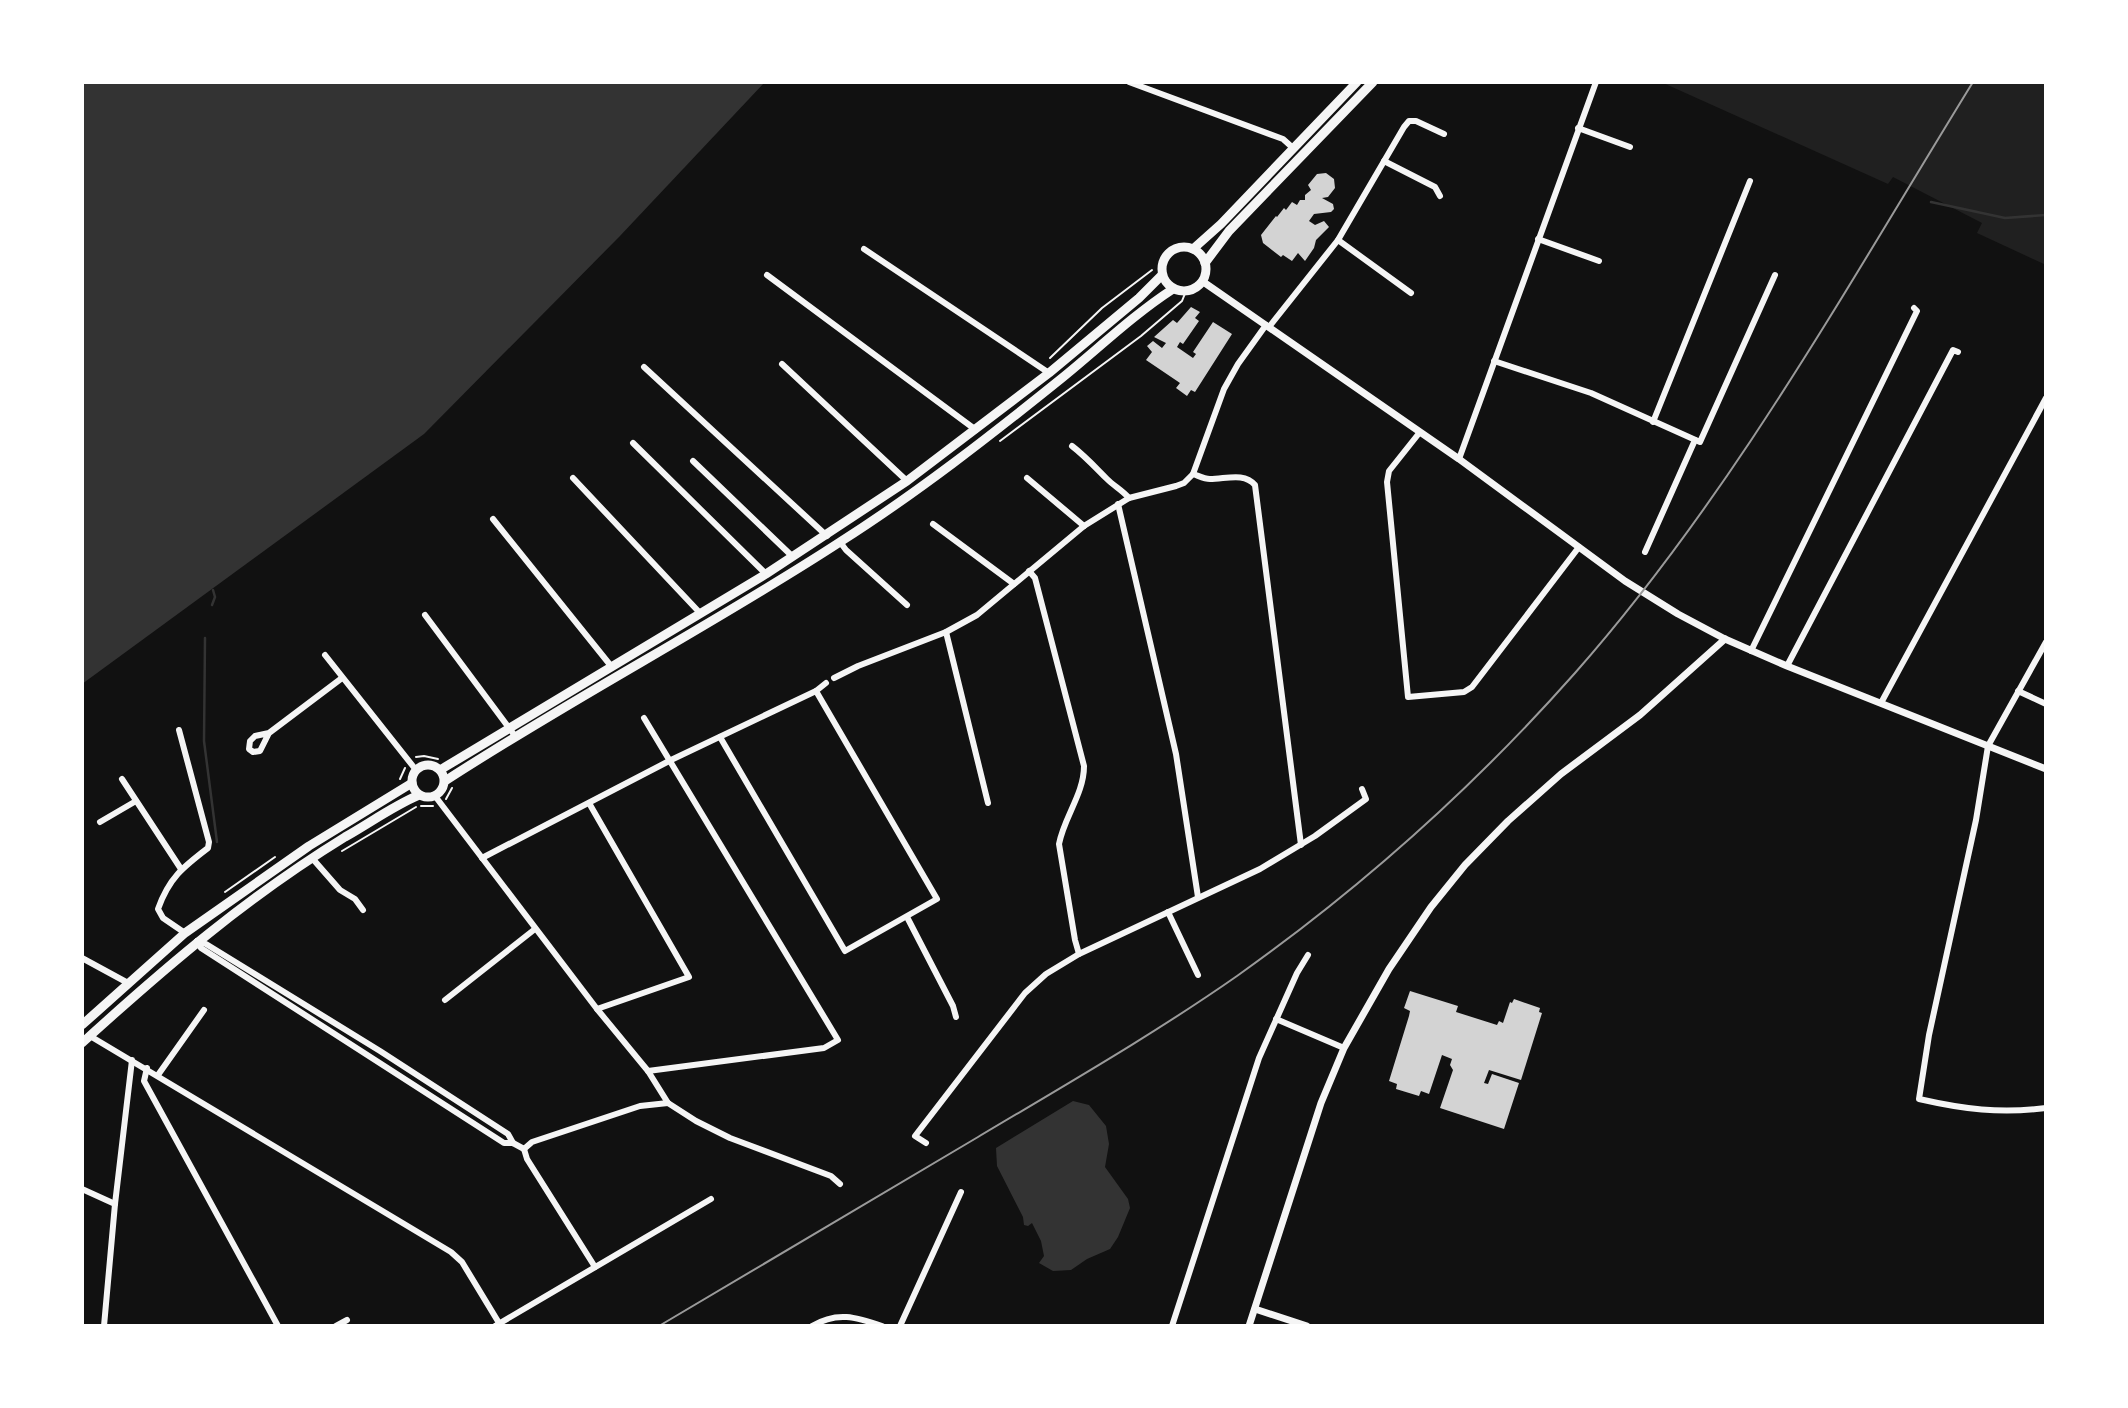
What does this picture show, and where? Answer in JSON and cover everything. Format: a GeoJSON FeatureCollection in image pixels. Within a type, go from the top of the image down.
{"type":"FeatureCollection","features":[{"type":"Feature","properties":{"kind":"main road"},"geometry":{"type":"LineString","coordinates":[[1192,249],[1221,224],[1357,82]]}},
{"type":"Feature","properties":{"kind":"main road"},"geometry":{"type":"LineString","coordinates":[[1205,263],[1229,231],[1373,82]]}},
{"type":"Feature","properties":{"kind":"main road"},"geometry":{"type":"LineString","coordinates":[[440,770],[827,536],[907,481],[1049,373],[1139,298],[1162,275],[1163,261],[1171,251],[1178,248],[1192,249],[1205,263],[1202,281],[1192,289],[1173,289],[1162,275]]}},
{"type":"Feature","properties":{"kind":"main road"},"geometry":{"type":"LineString","coordinates":[[82,1044],[138,991],[260,892],[419,795],[435,796],[442,790],[445,781],[515,736],[840,542],[987,437],[1131,319],[1173,289]]}},
{"type":"Feature","properties":{"kind":"main road"},"geometry":{"type":"LineString","coordinates":[[82,1026],[185,933],[309,846],[412,783],[416,770],[420,767],[431,765],[440,770],[445,781]]}},
{"type":"Feature","properties":{"kind":"main road"},"geometry":{"type":"LineString","coordinates":[[412,783],[419,795]]}},
{"type":"Feature","properties":{"kind":"street"},"geometry":{"type":"LineString","coordinates":[[1129,82],[1283,139],[1293,148]]}},
{"type":"Feature","properties":{"kind":"street"},"geometry":{"type":"LineString","coordinates":[[1459,459],[1577,128],[1596,82]]}},
{"type":"Feature","properties":{"kind":"street"},"geometry":{"type":"LineString","coordinates":[[834,678],[946,632],[977,615],[1084,526],[1118,504],[1129,498],[1184,483],[1193,474],[1224,389],[1238,364],[1338,240],[1409,121],[1416,121],[1444,134]]}},
{"type":"Feature","properties":{"kind":"street"},"geometry":{"type":"LineString","coordinates":[[1577,128],[1630,147]]}},
{"type":"Feature","properties":{"kind":"street"},"geometry":{"type":"LineString","coordinates":[[1384,161],[1435,187],[1440,196]]}},
{"type":"Feature","properties":{"kind":"street"},"geometry":{"type":"LineString","coordinates":[[1653,422],[1750,181]]}},
{"type":"Feature","properties":{"kind":"street"},"geometry":{"type":"LineString","coordinates":[[1538,239],[1599,261]]}},
{"type":"Feature","properties":{"kind":"street"},"geometry":{"type":"LineString","coordinates":[[1338,240],[1411,293]]}},
{"type":"Feature","properties":{"kind":"street"},"geometry":{"type":"LineString","coordinates":[[864,249],[1049,373]]}},
{"type":"Feature","properties":{"kind":"street"},"geometry":{"type":"LineString","coordinates":[[767,275],[976,430]]}},
{"type":"Feature","properties":{"kind":"street"},"geometry":{"type":"LineString","coordinates":[[1645,552],[1774,275]]}},
{"type":"Feature","properties":{"kind":"street"},"geometry":{"type":"LineString","coordinates":[[1202,281],[1459,459],[1645,594],[1751,651],[2046,769]]}},
{"type":"Feature","properties":{"kind":"street"},"geometry":{"type":"LineString","coordinates":[[1751,651],[1917,311],[1914,308]]}},
{"type":"Feature","properties":{"kind":"street"},"geometry":{"type":"LineString","coordinates":[[1787,666],[1952,349],[1958,352]]}},
{"type":"Feature","properties":{"kind":"street"},"geometry":{"type":"LineString","coordinates":[[1494,360],[1591,393],[1698,441]]}},
{"type":"Feature","properties":{"kind":"street"},"geometry":{"type":"LineString","coordinates":[[782,364],[907,481]]}},
{"type":"Feature","properties":{"kind":"street"},"geometry":{"type":"LineString","coordinates":[[644,367],[827,536]]}},
{"type":"Feature","properties":{"kind":"street"},"geometry":{"type":"LineString","coordinates":[[1881,703],[2046,398]]}},
{"type":"Feature","properties":{"kind":"street"},"geometry":{"type":"LineString","coordinates":[[1420,432],[1389,471],[1387,482],[1408,697],[1464,692],[1472,687],[1579,548]]}},
{"type":"Feature","properties":{"kind":"street"},"geometry":{"type":"LineString","coordinates":[[633,443],[766,573]]}},
{"type":"Feature","properties":{"kind":"street"},"geometry":{"type":"LineString","coordinates":[[1073,446],[1129,498]]}},
{"type":"Feature","properties":{"kind":"street"},"geometry":{"type":"LineString","coordinates":[[692,461],[793,557]]}},
{"type":"Feature","properties":{"kind":"street"},"geometry":{"type":"LineString","coordinates":[[1193,474],[1206,479],[1242,477],[1255,485],[1301,845]]}},
{"type":"Feature","properties":{"kind":"street"},"geometry":{"type":"LineString","coordinates":[[573,478],[700,613]]}},
{"type":"Feature","properties":{"kind":"street"},"geometry":{"type":"LineString","coordinates":[[1027,478],[1084,526]]}},
{"type":"Feature","properties":{"kind":"street"},"geometry":{"type":"LineString","coordinates":[[1118,504],[1176,754],[1198,897]]}},
{"type":"Feature","properties":{"kind":"street"},"geometry":{"type":"LineString","coordinates":[[493,519],[611,666]]}},
{"type":"Feature","properties":{"kind":"street"},"geometry":{"type":"LineString","coordinates":[[933,524],[1014,584]]}},
{"type":"Feature","properties":{"kind":"street"},"geometry":{"type":"LineString","coordinates":[[840,542],[907,605]]}},
{"type":"Feature","properties":{"kind":"street"},"geometry":{"type":"LineString","coordinates":[[1029,571],[1035,578],[1084,766],[1081,787],[1061,832],[1059,844],[1074,940],[1079,954]]}},
{"type":"Feature","properties":{"kind":"street"},"geometry":{"type":"LineString","coordinates":[[425,615],[515,736]]}},
{"type":"Feature","properties":{"kind":"street"},"geometry":{"type":"LineString","coordinates":[[946,632],[988,803]]}},
{"type":"Feature","properties":{"kind":"street"},"geometry":{"type":"LineString","coordinates":[[1249,1326],[1321,1103],[1344,1048],[1396,959],[1431,907],[1465,865],[1508,821],[1561,774],[1640,715],[1725,639]]}},
{"type":"Feature","properties":{"kind":"street"},"geometry":{"type":"LineString","coordinates":[[2046,642],[1988,746],[1976,820],[1929,1035],[1919,1099],[1961,1109],[2012,1112],[2046,1108]]}},
{"type":"Feature","properties":{"kind":"street"},"geometry":{"type":"LineString","coordinates":[[325,654],[416,770]]}},
{"type":"Feature","properties":{"kind":"street"},"geometry":{"type":"LineString","coordinates":[[269,733],[342,678]]}},
{"type":"Feature","properties":{"kind":"street"},"geometry":{"type":"LineString","coordinates":[[482,858],[671,760],[816,691],[826,683]]}},
{"type":"Feature","properties":{"kind":"street"},"geometry":{"type":"LineString","coordinates":[[720,737],[845,951],[937,899],[816,691]]}},
{"type":"Feature","properties":{"kind":"street"},"geometry":{"type":"LineString","coordinates":[[2018,691],[2046,704]]}},
{"type":"Feature","properties":{"kind":"street"},"geometry":{"type":"LineString","coordinates":[[643,718],[671,760],[838,1040],[824,1048],[648,1071]]}},
{"type":"Feature","properties":{"kind":"street"},"geometry":{"type":"LineString","coordinates":[[179,730],[209,842],[208,848],[181,869],[163,894],[158,909],[163,918],[185,933]]}},
{"type":"Feature","properties":{"kind":"street"},"geometry":{"type":"LineString","coordinates":[[122,779],[181,869]]}},
{"type":"Feature","properties":{"kind":"street"},"geometry":{"type":"LineString","coordinates":[[926,1143],[915,1136],[1025,993],[1046,974],[1079,954],[1260,869],[1301,845],[1366,799],[1362,789]]}},
{"type":"Feature","properties":{"kind":"street"},"geometry":{"type":"LineString","coordinates":[[435,796],[597,1009],[648,1071],[668,1103],[730,1138],[831,1176],[840,1184]]}},
{"type":"Feature","properties":{"kind":"street"},"geometry":{"type":"LineString","coordinates":[[100,822],[135,801]]}},
{"type":"Feature","properties":{"kind":"street"},"geometry":{"type":"LineString","coordinates":[[589,803],[689,977],[597,1009]]}},
{"type":"Feature","properties":{"kind":"street"},"geometry":{"type":"LineString","coordinates":[[312,858],[340,890],[355,899],[363,910]]}},
{"type":"Feature","properties":{"kind":"street"},"geometry":{"type":"LineString","coordinates":[[1168,912],[1198,975]]}},
{"type":"Feature","properties":{"kind":"street"},"geometry":{"type":"LineString","coordinates":[[907,916],[953,1006],[956,1017]]}},
{"type":"Feature","properties":{"kind":"street"},"geometry":{"type":"LineString","coordinates":[[445,1000],[536,929]]}},
{"type":"Feature","properties":{"kind":"street"},"geometry":{"type":"LineString","coordinates":[[197,941],[201,948],[504,1143],[513,1143],[524,1149],[594,1267]]}},
{"type":"Feature","properties":{"kind":"street"},"geometry":{"type":"LineString","coordinates":[[1172,1326],[1243,1103],[1276,1019],[1308,955]]}},
{"type":"Feature","properties":{"kind":"street"},"geometry":{"type":"LineString","coordinates":[[82,958],[128,984]]}},
{"type":"Feature","properties":{"kind":"street"},"geometry":{"type":"LineString","coordinates":[[158,1075],[204,1010]]}},
{"type":"Feature","properties":{"kind":"street"},"geometry":{"type":"LineString","coordinates":[[1276,1019],[1344,1048]]}},
{"type":"Feature","properties":{"kind":"street"},"geometry":{"type":"LineString","coordinates":[[90,1036],[451,1252],[462,1262],[497,1325],[711,1199]]}},
{"type":"Feature","properties":{"kind":"street"},"geometry":{"type":"LineString","coordinates":[[104,1326],[132,1060]]}},
{"type":"Feature","properties":{"kind":"street"},"geometry":{"type":"LineString","coordinates":[[147,1068],[144,1080],[278,1326]]}},
{"type":"Feature","properties":{"kind":"street"},"geometry":{"type":"LineString","coordinates":[[524,1149],[531,1142],[640,1106],[668,1103]]}},
{"type":"Feature","properties":{"kind":"street"},"geometry":{"type":"LineString","coordinates":[[82,1189],[115,1204]]}},
{"type":"Feature","properties":{"kind":"street"},"geometry":{"type":"LineString","coordinates":[[900,1326],[961,1192]]}},
{"type":"Feature","properties":{"kind":"street"},"geometry":{"type":"LineString","coordinates":[[1255,1309],[1307,1326]]}},
{"type":"Feature","properties":{"kind":"street"},"geometry":{"type":"LineString","coordinates":[[812,1326],[821,1320],[837,1316],[854,1316],[881,1326]]}},
{"type":"Feature","properties":{"kind":"street"},"geometry":{"type":"LineString","coordinates":[[336,1326],[347,1320]]}},
{"type":"Feature","properties":{"kind":"path"},"geometry":{"type":"LineString","coordinates":[[342,851],[419,806]]}},
{"type":"Feature","properties":{"kind":"shaded area"},"geometry":{"type":"Polygon","coordinates":[[[82,82],[765,82],[619,237],[424,434],[82,684],[82,82]]]}},
{"type":"Feature","properties":{"kind":"shaded area"},"geometry":{"type":"Polygon","coordinates":[[[1661,82],[2046,82],[2046,265],[1977,233],[1982,223],[1893,177],[1888,184],[1661,82]]]}},
{"type":"Feature","properties":{"kind":"shaded area"},"geometry":{"type":"Polygon","coordinates":[[[1073,1101],[1089,1105],[1106,1126],[1109,1144],[1105,1167],[1128,1199],[1130,1208],[1110,1249],[1071,1270],[1053,1271],[1039,1263],[1044,1256],[1041,1241],[1032,1223],[1024,1225],[1023,1217],[997,1166],[996,1148],[1073,1101]]]}},
{"type":"Feature","properties":{"kind":"building"},"geometry":{"type":"Polygon","coordinates":[[[1326,173],[1334,179],[1335,188],[1328,197],[1322,198],[1333,204],[1334,209],[1331,212],[1314,214],[1309,221],[1315,225],[1324,221],[1329,227],[1316,240],[1305,261],[1298,253],[1292,261],[1283,255],[1281,257],[1263,243],[1261,235],[1284,208],[1286,210],[1292,202],[1297,205],[1300,200],[1305,200],[1305,195],[1311,190],[1308,185],[1317,174],[1326,173]]]}},
{"type":"Feature","properties":{"kind":"building"},"geometry":{"type":"Polygon","coordinates":[[[1191,307],[1200,312],[1195,318],[1199,321],[1183,344],[1180,342],[1177,347],[1193,358],[1196,354],[1193,352],[1213,322],[1232,334],[1195,392],[1191,390],[1187,396],[1176,388],[1180,383],[1146,360],[1152,352],[1147,346],[1153,341],[1162,348],[1166,343],[1154,337],[1173,320],[1177,323],[1191,307]]]}},
{"type":"Feature","properties":{"kind":"building"},"geometry":{"type":"Polygon","coordinates":[[[1410,991],[1458,1006],[1456,1012],[1497,1025],[1499,1021],[1503,1023],[1510,1002],[1514,999],[1540,1008],[1539,1012],[1542,1013],[1521,1080],[1489,1070],[1484,1083],[1488,1084],[1492,1074],[1519,1083],[1504,1129],[1440,1108],[1453,1070],[1450,1065],[1452,1059],[1442,1055],[1429,1094],[1421,1091],[1419,1096],[1396,1089],[1397,1084],[1389,1081],[1409,1016],[1410,1011],[1404,1008],[1410,991]]]}},
{"type":"Feature","properties":{"kind":"waterway"},"geometry":{"type":"LineString","coordinates":[[1931,202],[2005,218],[2046,215]]}},
{"type":"Feature","properties":{"kind":"waterway"},"geometry":{"type":"LineString","coordinates":[[212,605],[215,597],[213,590]]}},
{"type":"Feature","properties":{"kind":"waterway"},"geometry":{"type":"LineString","coordinates":[[205,638],[204,741],[217,842]]}},
{"type":"Feature","properties":{"kind":"tram line"},"geometry":{"type":"LineString","coordinates":[[659,1326],[1142,1039],[1206,997],[1328,907],[1457,795],[1575,673],[1632,605],[1686,534],[1786,386],[1973,82]]}}]}
